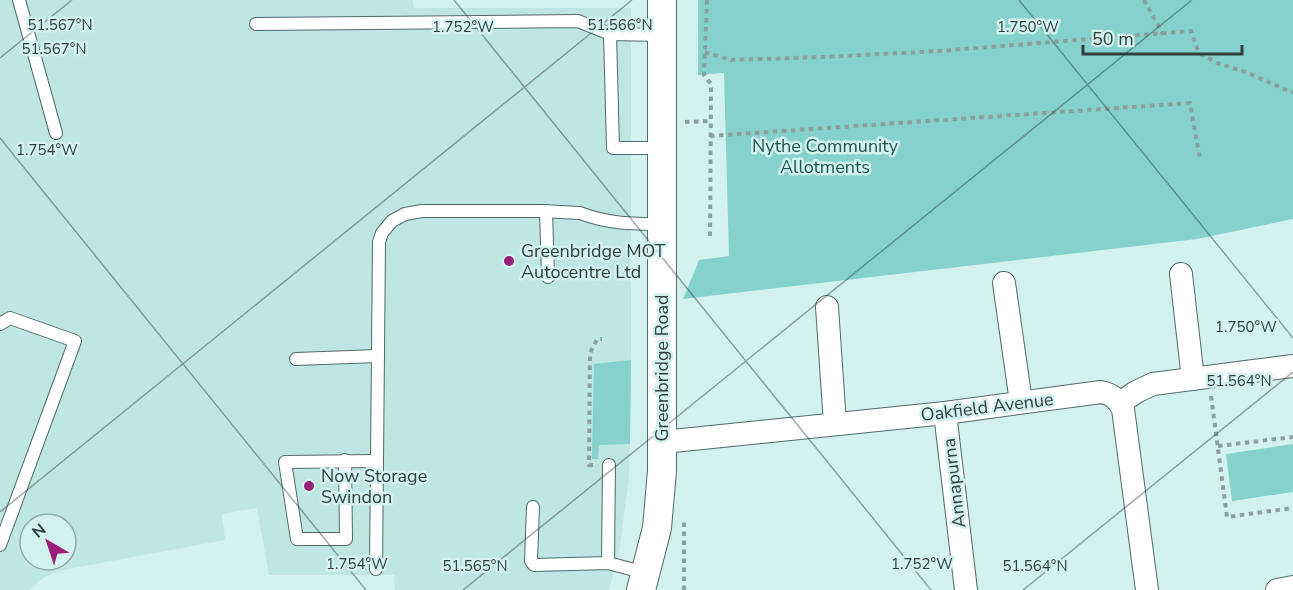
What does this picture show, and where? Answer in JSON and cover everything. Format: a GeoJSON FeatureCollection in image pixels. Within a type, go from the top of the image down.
{"type":"FeatureCollection","features":[{"type":"Feature","properties":{"kind":"street","name":"Greenbridge Road"},"geometry":{"type":"LineString","coordinates":[[644,582],[660,510],[663,442],[662,0]]}},
{"type":"Feature","properties":{"kind":"street"},"geometry":{"type":"LineString","coordinates":[[1181,274],[1201,378]]}},
{"type":"Feature","properties":{"kind":"street"},"geometry":{"type":"LineString","coordinates":[[1004,283],[1021,402]]}},
{"type":"Feature","properties":{"kind":"street"},"geometry":{"type":"LineString","coordinates":[[827,307],[835,424]]}},
{"type":"Feature","properties":{"kind":"street"},"geometry":{"type":"LineString","coordinates":[[1147,590],[1123,409],[1120,403],[1144,387],[1293,366]]}},
{"type":"Feature","properties":{"kind":"street","name":"Oakfield Avenue"},"geometry":{"type":"LineString","coordinates":[[663,442],[945,413],[1101,392],[1112,396],[1120,403]]}},
{"type":"Feature","properties":{"kind":"street","name":"Annapurna"},"geometry":{"type":"LineString","coordinates":[[945,413],[966,590]]}},
{"type":"Feature","properties":{"kind":"street"},"geometry":{"type":"LineString","coordinates":[[1277,590],[1293,587]]}},
{"type":"Feature","properties":{"kind":"lane"},"geometry":{"type":"LineString","coordinates":[[19,0],[56,133]]}},
{"type":"Feature","properties":{"kind":"lane"},"geometry":{"type":"LineString","coordinates":[[256,24],[578,21],[610,34],[662,35]]}},
{"type":"Feature","properties":{"kind":"lane"},"geometry":{"type":"LineString","coordinates":[[610,34],[613,148],[662,148]]}},
{"type":"Feature","properties":{"kind":"lane"},"geometry":{"type":"LineString","coordinates":[[376,569],[379,242],[382,233],[392,221],[405,214],[422,211],[546,211],[580,213],[600,221],[618,224],[663,224]]}},
{"type":"Feature","properties":{"kind":"lane"},"geometry":{"type":"LineString","coordinates":[[546,211],[548,277]]}},
{"type":"Feature","properties":{"kind":"lane"},"geometry":{"type":"LineString","coordinates":[[0,324],[10,318],[75,341],[0,546]]}},
{"type":"Feature","properties":{"kind":"lane"},"geometry":{"type":"LineString","coordinates":[[296,359],[378,356]]}},
{"type":"Feature","properties":{"kind":"lane"},"geometry":{"type":"LineString","coordinates":[[345,460],[346,539],[297,539],[285,462],[345,460],[377,460]]}},
{"type":"Feature","properties":{"kind":"lane"},"geometry":{"type":"LineString","coordinates":[[608,563],[609,465]]}},
{"type":"Feature","properties":{"kind":"lane"},"geometry":{"type":"LineString","coordinates":[[533,507],[532,564],[608,563],[644,582]]}},
{"type":"Feature","properties":{"kind":"path"},"geometry":{"type":"LineString","coordinates":[[707,0],[704,75],[711,84],[710,239]]}},
{"type":"Feature","properties":{"kind":"path"},"geometry":{"type":"LineString","coordinates":[[1144,0],[1163,34]]}},
{"type":"Feature","properties":{"kind":"path"},"geometry":{"type":"LineString","coordinates":[[705,52],[731,60],[939,51],[1191,31],[1199,53],[1217,63],[1246,72],[1293,93]]}},
{"type":"Feature","properties":{"kind":"path"},"geometry":{"type":"LineString","coordinates":[[710,136],[1190,103],[1200,159]]}},
{"type":"Feature","properties":{"kind":"path"},"geometry":{"type":"LineString","coordinates":[[602,339],[597,339],[590,353],[589,465],[609,465]]}},
{"type":"Feature","properties":{"kind":"path"},"geometry":{"type":"LineString","coordinates":[[1201,378],[1218,446],[1227,517],[1293,508]]}},
{"type":"Feature","properties":{"kind":"path"},"geometry":{"type":"LineString","coordinates":[[1218,446],[1293,437]]}},
{"type":"Feature","properties":{"kind":"shaded area"},"geometry":{"type":"Polygon","coordinates":[[[0,0],[413,0],[414,8],[631,8],[629,477],[619,553],[609,590],[395,590],[394,575],[269,575],[257,508],[222,514],[225,540],[78,567],[78,512],[18,512],[18,572],[55,572],[28,590],[0,590],[0,0]]]}},
{"type":"Feature","properties":{"kind":"green space","name":"Nythe Community Allotments"},"geometry":{"type":"Polygon","coordinates":[[[698,0],[1293,0],[1293,219],[1197,239],[683,299],[699,260],[729,256],[724,73],[698,75],[698,0]]]}},
{"type":"Feature","properties":{"kind":"green space"},"geometry":{"type":"Polygon","coordinates":[[[631,360],[630,444],[599,445],[598,459],[592,459],[594,364],[631,360]]]}},
{"type":"Feature","properties":{"kind":"green space"},"geometry":{"type":"Polygon","coordinates":[[[1293,444],[1293,492],[1232,501],[1226,454],[1293,444]]]}},
{"type":"Feature","properties":{"kind":"place","name":"Greenbridge MOT Autocentre Ltd"},"geometry":{"type":"Point","coordinates":[509,261]}},
{"type":"Feature","properties":{"kind":"place","name":"Now Storage Swindon"},"geometry":{"type":"Point","coordinates":[309,486]}}]}
